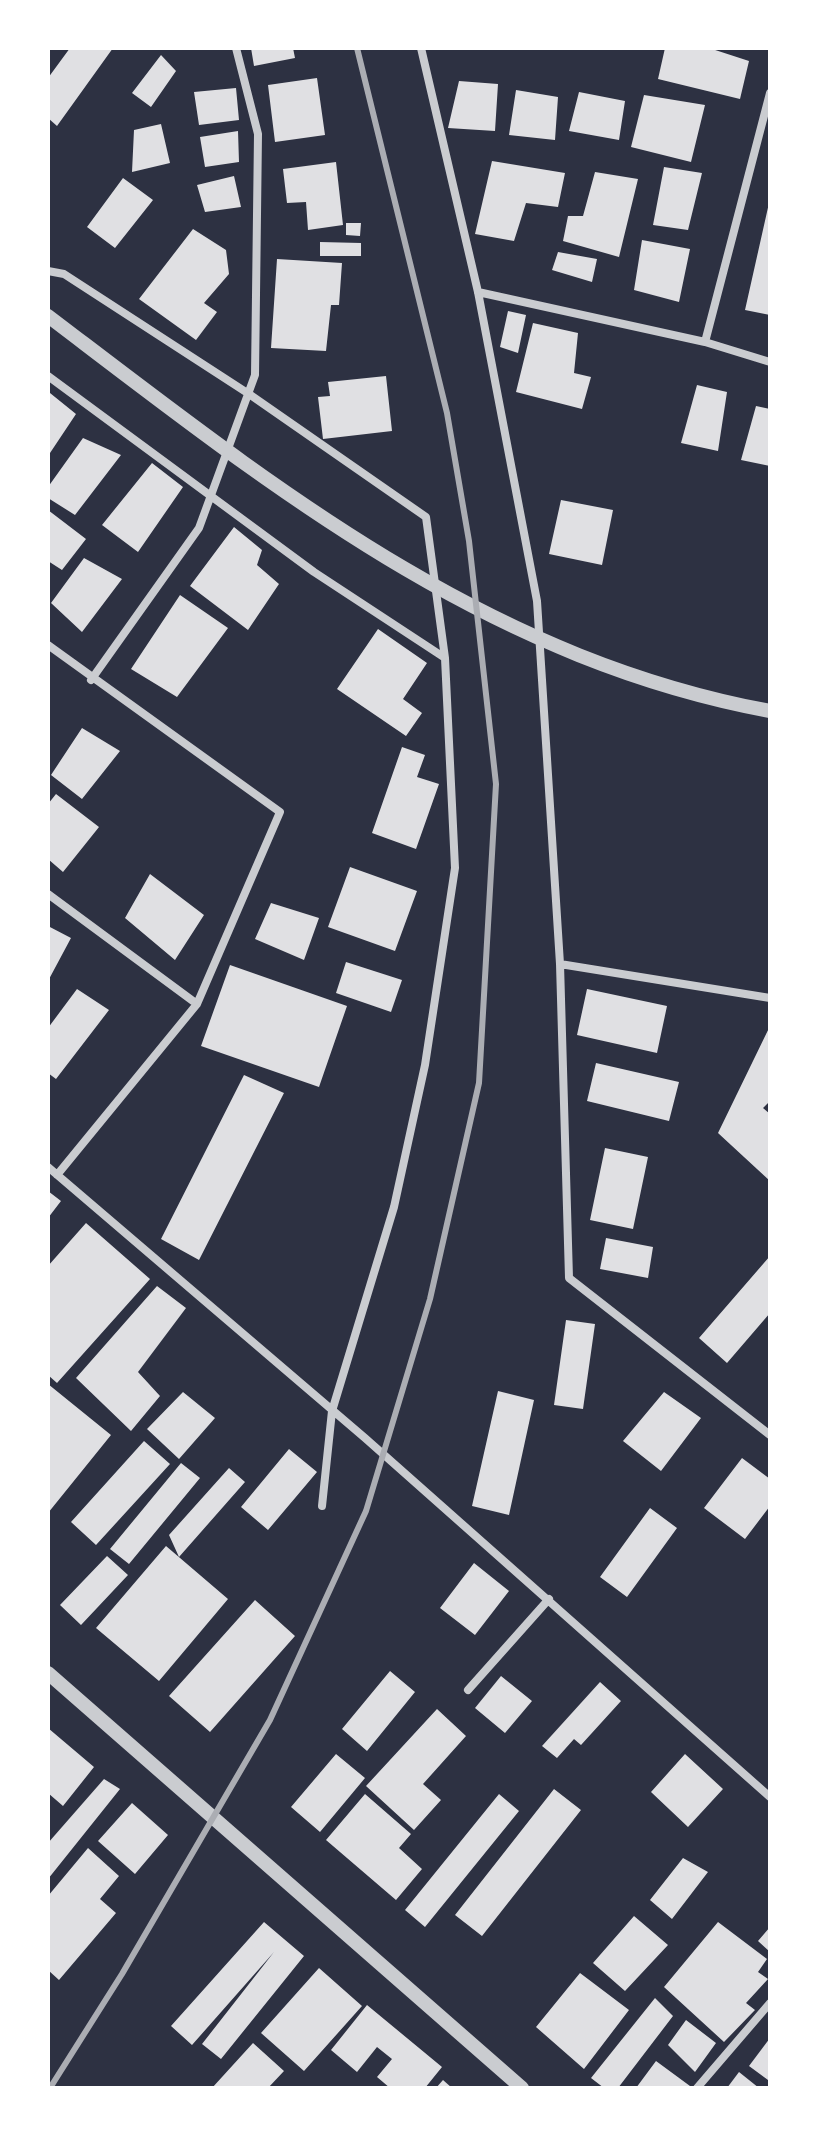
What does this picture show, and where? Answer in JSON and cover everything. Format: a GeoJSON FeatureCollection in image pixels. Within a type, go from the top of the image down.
{"type":"FeatureCollection","features":[{"type":"Feature","properties":{"kind":"street"},"geometry":{"type":"LineString","coordinates":[[91,680],[199,528],[255,375],[258,134],[236,48]]}},
{"type":"Feature","properties":{"kind":"street"},"geometry":{"type":"LineString","coordinates":[[421,48],[478,292],[537,601],[560,964],[569,1278],[770,1435]]}},
{"type":"Feature","properties":{"kind":"street"},"geometry":{"type":"LineString","coordinates":[[705,342],[770,93]]}},
{"type":"Feature","properties":{"kind":"street"},"geometry":{"type":"LineString","coordinates":[[48,271],[64,274],[249,394],[426,517],[445,658],[455,868],[425,1065],[394,1207],[332,1411],[322,1506]]}},
{"type":"Feature","properties":{"kind":"street"},"geometry":{"type":"LineString","coordinates":[[478,292],[705,342],[770,362]]}},
{"type":"Feature","properties":{"kind":"street"},"geometry":{"type":"LineString","coordinates":[[48,316],[315,515],[454,599],[587,658],[705,699],[770,711]]}},
{"type":"Feature","properties":{"kind":"street"},"geometry":{"type":"LineString","coordinates":[[48,376],[314,572],[445,658]]}},
{"type":"Feature","properties":{"kind":"street"},"geometry":{"type":"LineString","coordinates":[[48,645],[91,680],[280,812],[197,1004],[57,1175]]}},
{"type":"Feature","properties":{"kind":"street"},"geometry":{"type":"LineString","coordinates":[[48,894],[197,1004]]}},
{"type":"Feature","properties":{"kind":"street"},"geometry":{"type":"LineString","coordinates":[[560,964],[770,998]]}},
{"type":"Feature","properties":{"kind":"street"},"geometry":{"type":"LineString","coordinates":[[48,1167],[365,1438],[770,1797]]}},
{"type":"Feature","properties":{"kind":"street"},"geometry":{"type":"LineString","coordinates":[[468,1690],[549,1599]]}},
{"type":"Feature","properties":{"kind":"street"},"geometry":{"type":"LineString","coordinates":[[48,1673],[275,1875],[522,2088]]}},
{"type":"Feature","properties":{"kind":"street"},"geometry":{"type":"LineString","coordinates":[[697,2088],[770,2003]]}},
{"type":"Feature","properties":{"kind":"building"},"geometry":{"type":"Polygon","coordinates":[[[70,48],[113,48],[57,126],[48,118],[48,78],[70,48]]]}},
{"type":"Feature","properties":{"kind":"building"},"geometry":{"type":"Polygon","coordinates":[[[251,48],[293,48],[295,58],[254,66],[251,48]]]}},
{"type":"Feature","properties":{"kind":"building"},"geometry":{"type":"Polygon","coordinates":[[[665,48],[709,48],[749,61],[740,99],[658,79],[665,48]]]}},
{"type":"Feature","properties":{"kind":"building"},"geometry":{"type":"Polygon","coordinates":[[[161,55],[176,71],[151,107],[132,93],[161,55]]]}},
{"type":"Feature","properties":{"kind":"building"},"geometry":{"type":"Polygon","coordinates":[[[317,78],[325,135],[275,142],[268,85],[317,78]]]}},
{"type":"Feature","properties":{"kind":"building"},"geometry":{"type":"Polygon","coordinates":[[[459,81],[498,84],[495,131],[448,128],[459,81]]]}},
{"type":"Feature","properties":{"kind":"building"},"geometry":{"type":"Polygon","coordinates":[[[236,88],[239,120],[199,125],[194,92],[236,88]]]}},
{"type":"Feature","properties":{"kind":"building"},"geometry":{"type":"Polygon","coordinates":[[[516,90],[558,97],[555,140],[509,135],[516,90]]]}},
{"type":"Feature","properties":{"kind":"building"},"geometry":{"type":"Polygon","coordinates":[[[579,92],[625,101],[619,140],[569,131],[579,92]]]}},
{"type":"Feature","properties":{"kind":"building"},"geometry":{"type":"Polygon","coordinates":[[[644,95],[705,105],[691,162],[631,147],[644,95]]]}},
{"type":"Feature","properties":{"kind":"building"},"geometry":{"type":"Polygon","coordinates":[[[161,124],[170,163],[132,172],[134,130],[161,124]]]}},
{"type":"Feature","properties":{"kind":"building"},"geometry":{"type":"Polygon","coordinates":[[[238,131],[239,162],[205,167],[200,137],[238,131]]]}},
{"type":"Feature","properties":{"kind":"building"},"geometry":{"type":"Polygon","coordinates":[[[492,161],[565,173],[558,207],[526,203],[514,241],[475,234],[492,161]]]}},
{"type":"Feature","properties":{"kind":"building"},"geometry":{"type":"Polygon","coordinates":[[[336,162],[343,225],[308,230],[306,202],[287,203],[283,169],[336,162]]]}},
{"type":"Feature","properties":{"kind":"building"},"geometry":{"type":"Polygon","coordinates":[[[664,167],[702,173],[688,230],[653,225],[664,167]]]}},
{"type":"Feature","properties":{"kind":"building"},"geometry":{"type":"Polygon","coordinates":[[[595,172],[638,179],[619,257],[563,241],[568,216],[583,216],[595,172]]]}},
{"type":"Feature","properties":{"kind":"building"},"geometry":{"type":"Polygon","coordinates":[[[234,176],[241,207],[205,212],[197,185],[234,176]]]}},
{"type":"Feature","properties":{"kind":"building"},"geometry":{"type":"Polygon","coordinates":[[[123,178],[153,200],[115,248],[87,227],[123,178]]]}},
{"type":"Feature","properties":{"kind":"building"},"geometry":{"type":"Polygon","coordinates":[[[770,203],[770,315],[745,310],[770,203]]]}},
{"type":"Feature","properties":{"kind":"building"},"geometry":{"type":"Polygon","coordinates":[[[346,223],[361,223],[360,236],[346,235],[346,223]]]}},
{"type":"Feature","properties":{"kind":"building"},"geometry":{"type":"Polygon","coordinates":[[[193,229],[226,250],[229,274],[204,303],[217,312],[196,340],[139,299],[193,229]]]}},
{"type":"Feature","properties":{"kind":"building"},"geometry":{"type":"Polygon","coordinates":[[[642,240],[690,249],[679,302],[634,290],[642,240]]]}},
{"type":"Feature","properties":{"kind":"building"},"geometry":{"type":"Polygon","coordinates":[[[320,242],[361,243],[361,256],[320,256],[320,242]]]}},
{"type":"Feature","properties":{"kind":"building"},"geometry":{"type":"Polygon","coordinates":[[[558,252],[597,259],[592,282],[552,270],[558,252]]]}},
{"type":"Feature","properties":{"kind":"building"},"geometry":{"type":"Polygon","coordinates":[[[277,259],[342,263],[339,305],[331,305],[326,351],[271,348],[277,259]]]}},
{"type":"Feature","properties":{"kind":"building"},"geometry":{"type":"Polygon","coordinates":[[[508,311],[526,315],[518,353],[500,347],[508,311]]]}},
{"type":"Feature","properties":{"kind":"building"},"geometry":{"type":"Polygon","coordinates":[[[533,323],[578,333],[574,373],[591,377],[582,409],[516,392],[533,323]]]}},
{"type":"Feature","properties":{"kind":"building"},"geometry":{"type":"Polygon","coordinates":[[[386,376],[392,431],[323,439],[318,397],[330,396],[328,382],[386,376]]]}},
{"type":"Feature","properties":{"kind":"building"},"geometry":{"type":"Polygon","coordinates":[[[697,385],[727,392],[718,451],[681,443],[697,385]]]}},
{"type":"Feature","properties":{"kind":"building"},"geometry":{"type":"Polygon","coordinates":[[[50,393],[76,414],[48,456],[48,396],[50,393]]]}},
{"type":"Feature","properties":{"kind":"building"},"geometry":{"type":"Polygon","coordinates":[[[756,406],[770,409],[770,466],[741,460],[756,406]]]}},
{"type":"Feature","properties":{"kind":"building"},"geometry":{"type":"Polygon","coordinates":[[[83,438],[121,455],[75,515],[48,498],[48,487],[83,438]]]}},
{"type":"Feature","properties":{"kind":"building"},"geometry":{"type":"Polygon","coordinates":[[[152,463],[183,487],[138,552],[102,525],[152,463]]]}},
{"type":"Feature","properties":{"kind":"building"},"geometry":{"type":"Polygon","coordinates":[[[561,500],[613,510],[602,565],[549,554],[561,500]]]}},
{"type":"Feature","properties":{"kind":"building"},"geometry":{"type":"Polygon","coordinates":[[[48,510],[86,539],[62,570],[48,561],[48,510]]]}},
{"type":"Feature","properties":{"kind":"building"},"geometry":{"type":"Polygon","coordinates":[[[234,527],[262,550],[257,565],[279,584],[248,630],[190,586],[234,527]]]}},
{"type":"Feature","properties":{"kind":"building"},"geometry":{"type":"Polygon","coordinates":[[[84,558],[122,579],[82,632],[51,603],[84,558]]]}},
{"type":"Feature","properties":{"kind":"building"},"geometry":{"type":"Polygon","coordinates":[[[180,595],[228,628],[177,697],[131,669],[180,595]]]}},
{"type":"Feature","properties":{"kind":"building"},"geometry":{"type":"Polygon","coordinates":[[[378,629],[427,663],[403,699],[422,713],[406,736],[337,689],[378,629]]]}},
{"type":"Feature","properties":{"kind":"building"},"geometry":{"type":"Polygon","coordinates":[[[82,728],[120,751],[82,799],[51,775],[82,728]]]}},
{"type":"Feature","properties":{"kind":"building"},"geometry":{"type":"Polygon","coordinates":[[[402,747],[425,755],[417,777],[439,784],[416,849],[372,833],[402,747]]]}},
{"type":"Feature","properties":{"kind":"building"},"geometry":{"type":"Polygon","coordinates":[[[56,794],[99,827],[63,872],[48,859],[48,804],[56,794]]]}},
{"type":"Feature","properties":{"kind":"building"},"geometry":{"type":"Polygon","coordinates":[[[350,867],[417,891],[395,951],[328,927],[350,867]]]}},
{"type":"Feature","properties":{"kind":"building"},"geometry":{"type":"Polygon","coordinates":[[[150,874],[204,915],[175,960],[125,918],[150,874]]]}},
{"type":"Feature","properties":{"kind":"building"},"geometry":{"type":"Polygon","coordinates":[[[271,903],[319,918],[304,960],[255,939],[271,903]]]}},
{"type":"Feature","properties":{"kind":"building"},"geometry":{"type":"Polygon","coordinates":[[[48,926],[71,938],[48,981],[48,926]]]}},
{"type":"Feature","properties":{"kind":"building"},"geometry":{"type":"Polygon","coordinates":[[[346,962],[402,980],[391,1012],[336,993],[346,962]]]}},
{"type":"Feature","properties":{"kind":"building"},"geometry":{"type":"Polygon","coordinates":[[[230,965],[347,1006],[319,1087],[201,1046],[230,965]]]}},
{"type":"Feature","properties":{"kind":"building"},"geometry":{"type":"Polygon","coordinates":[[[77,989],[109,1010],[56,1079],[48,1073],[48,1028],[77,989]]]}},
{"type":"Feature","properties":{"kind":"building"},"geometry":{"type":"Polygon","coordinates":[[[587,989],[667,1006],[657,1053],[577,1035],[587,989]]]}},
{"type":"Feature","properties":{"kind":"building"},"geometry":{"type":"Polygon","coordinates":[[[770,1026],[770,1101],[763,1108],[770,1114],[770,1181],[718,1133],[770,1026]]]}},
{"type":"Feature","properties":{"kind":"building"},"geometry":{"type":"Polygon","coordinates":[[[596,1063],[679,1082],[669,1121],[587,1101],[596,1063]]]}},
{"type":"Feature","properties":{"kind":"building"},"geometry":{"type":"Polygon","coordinates":[[[244,1075],[284,1093],[199,1260],[161,1239],[244,1075]]]}},
{"type":"Feature","properties":{"kind":"building"},"geometry":{"type":"Polygon","coordinates":[[[605,1148],[648,1157],[633,1229],[590,1220],[605,1148]]]}},
{"type":"Feature","properties":{"kind":"building"},"geometry":{"type":"Polygon","coordinates":[[[48,1191],[61,1201],[48,1218],[48,1191]]]}},
{"type":"Feature","properties":{"kind":"building"},"geometry":{"type":"Polygon","coordinates":[[[86,1223],[150,1279],[57,1383],[48,1375],[48,1266],[86,1223]]]}},
{"type":"Feature","properties":{"kind":"building"},"geometry":{"type":"Polygon","coordinates":[[[606,1238],[653,1247],[648,1278],[600,1269],[606,1238]]]}},
{"type":"Feature","properties":{"kind":"building"},"geometry":{"type":"Polygon","coordinates":[[[770,1256],[770,1313],[727,1363],[699,1338],[770,1256]]]}},
{"type":"Feature","properties":{"kind":"building"},"geometry":{"type":"Polygon","coordinates":[[[157,1286],[186,1308],[138,1372],[160,1396],[131,1431],[76,1378],[157,1286]]]}},
{"type":"Feature","properties":{"kind":"building"},"geometry":{"type":"Polygon","coordinates":[[[566,1320],[595,1324],[583,1409],[554,1405],[566,1320]]]}},
{"type":"Feature","properties":{"kind":"building"},"geometry":{"type":"Polygon","coordinates":[[[48,1384],[111,1435],[48,1513],[48,1384]]]}},
{"type":"Feature","properties":{"kind":"building"},"geometry":{"type":"Polygon","coordinates":[[[498,1391],[534,1400],[509,1515],[472,1506],[498,1391]]]}},
{"type":"Feature","properties":{"kind":"building"},"geometry":{"type":"Polygon","coordinates":[[[183,1392],[215,1418],[179,1459],[147,1429],[183,1392]]]}},
{"type":"Feature","properties":{"kind":"building"},"geometry":{"type":"Polygon","coordinates":[[[664,1392],[701,1418],[661,1471],[623,1441],[664,1392]]]}},
{"type":"Feature","properties":{"kind":"building"},"geometry":{"type":"Polygon","coordinates":[[[144,1441],[170,1464],[96,1545],[71,1522],[144,1441]]]}},
{"type":"Feature","properties":{"kind":"building"},"geometry":{"type":"Polygon","coordinates":[[[289,1449],[317,1472],[268,1530],[241,1507],[289,1449]]]}},
{"type":"Feature","properties":{"kind":"building"},"geometry":{"type":"Polygon","coordinates":[[[742,1458],[770,1479],[770,1506],[745,1539],[704,1508],[742,1458]]]}},
{"type":"Feature","properties":{"kind":"building"},"geometry":{"type":"Polygon","coordinates":[[[181,1463],[200,1478],[129,1564],[110,1549],[181,1463]]]}},
{"type":"Feature","properties":{"kind":"building"},"geometry":{"type":"Polygon","coordinates":[[[229,1468],[245,1482],[179,1557],[169,1535],[229,1468]]]}},
{"type":"Feature","properties":{"kind":"building"},"geometry":{"type":"Polygon","coordinates":[[[650,1508],[677,1528],[627,1597],[600,1577],[650,1508]]]}},
{"type":"Feature","properties":{"kind":"building"},"geometry":{"type":"Polygon","coordinates":[[[166,1546],[228,1599],[159,1681],[96,1628],[166,1546]]]}},
{"type":"Feature","properties":{"kind":"building"},"geometry":{"type":"Polygon","coordinates":[[[107,1556],[128,1575],[81,1625],[60,1605],[107,1556]]]}},
{"type":"Feature","properties":{"kind":"building"},"geometry":{"type":"Polygon","coordinates":[[[474,1563],[509,1591],[475,1635],[440,1608],[474,1563]]]}},
{"type":"Feature","properties":{"kind":"building"},"geometry":{"type":"Polygon","coordinates":[[[255,1600],[295,1636],[210,1732],[169,1696],[255,1600]]]}},
{"type":"Feature","properties":{"kind":"building"},"geometry":{"type":"Polygon","coordinates":[[[390,1671],[415,1692],[367,1751],[342,1729],[390,1671]]]}},
{"type":"Feature","properties":{"kind":"building"},"geometry":{"type":"Polygon","coordinates":[[[501,1676],[532,1701],[505,1733],[475,1708],[501,1676]]]}},
{"type":"Feature","properties":{"kind":"building"},"geometry":{"type":"Polygon","coordinates":[[[600,1682],[621,1701],[581,1745],[574,1739],[557,1758],[542,1746],[600,1682]]]}},
{"type":"Feature","properties":{"kind":"building"},"geometry":{"type":"Polygon","coordinates":[[[437,1709],[466,1736],[423,1784],[441,1800],[414,1830],[366,1786],[437,1709]]]}},
{"type":"Feature","properties":{"kind":"building"},"geometry":{"type":"Polygon","coordinates":[[[48,1728],[94,1767],[63,1806],[48,1793],[48,1728]]]}},
{"type":"Feature","properties":{"kind":"building"},"geometry":{"type":"Polygon","coordinates":[[[336,1754],[365,1778],[320,1832],[291,1807],[336,1754]]]}},
{"type":"Feature","properties":{"kind":"building"},"geometry":{"type":"Polygon","coordinates":[[[685,1754],[723,1789],[688,1827],[651,1792],[685,1754]]]}},
{"type":"Feature","properties":{"kind":"building"},"geometry":{"type":"Polygon","coordinates":[[[104,1779],[120,1789],[48,1879],[48,1843],[104,1779]]]}},
{"type":"Feature","properties":{"kind":"building"},"geometry":{"type":"Polygon","coordinates":[[[554,1789],[581,1810],[482,1936],[455,1915],[554,1789]]]}},
{"type":"Feature","properties":{"kind":"building"},"geometry":{"type":"Polygon","coordinates":[[[365,1794],[411,1834],[399,1848],[422,1869],[396,1900],[326,1840],[365,1794]]]}},
{"type":"Feature","properties":{"kind":"building"},"geometry":{"type":"Polygon","coordinates":[[[499,1794],[519,1811],[425,1927],[405,1910],[499,1794]]]}},
{"type":"Feature","properties":{"kind":"building"},"geometry":{"type":"Polygon","coordinates":[[[132,1803],[168,1835],[135,1874],[98,1841],[132,1803]]]}},
{"type":"Feature","properties":{"kind":"building"},"geometry":{"type":"Polygon","coordinates":[[[88,1848],[119,1876],[100,1899],[116,1913],[59,1980],[48,1970],[48,1896],[88,1848]]]}},
{"type":"Feature","properties":{"kind":"building"},"geometry":{"type":"Polygon","coordinates":[[[683,1858],[708,1872],[672,1919],[650,1900],[683,1858]]]}},
{"type":"Feature","properties":{"kind":"building"},"geometry":{"type":"Polygon","coordinates":[[[634,1916],[668,1945],[625,1991],[593,1963],[634,1916]]]}},
{"type":"Feature","properties":{"kind":"building"},"geometry":{"type":"Polygon","coordinates":[[[264,1922],[304,1956],[221,2059],[202,2044],[274,1952],[192,2045],[171,2026],[264,1922]]]}},
{"type":"Feature","properties":{"kind":"building"},"geometry":{"type":"Polygon","coordinates":[[[718,1922],[767,1959],[758,1972],[768,1979],[746,2003],[755,2010],[724,2042],[664,1987],[718,1922]]]}},
{"type":"Feature","properties":{"kind":"building"},"geometry":{"type":"Polygon","coordinates":[[[770,1927],[770,1952],[758,1941],[770,1927]]]}},
{"type":"Feature","properties":{"kind":"building"},"geometry":{"type":"Polygon","coordinates":[[[319,1968],[362,2006],[304,2071],[261,2033],[319,1968]]]}},
{"type":"Feature","properties":{"kind":"building"},"geometry":{"type":"Polygon","coordinates":[[[580,1973],[629,2010],[584,2069],[536,2027],[580,1973]]]}},
{"type":"Feature","properties":{"kind":"building"},"geometry":{"type":"Polygon","coordinates":[[[655,1998],[673,2016],[618,2088],[604,2088],[591,2078],[655,1998]]]}},
{"type":"Feature","properties":{"kind":"building"},"geometry":{"type":"Polygon","coordinates":[[[367,2005],[442,2067],[425,2088],[390,2088],[377,2077],[392,2059],[377,2047],[357,2072],[331,2050],[367,2005]]]}},
{"type":"Feature","properties":{"kind":"building"},"geometry":{"type":"Polygon","coordinates":[[[686,2020],[716,2043],[695,2072],[668,2045],[686,2020]]]}},
{"type":"Feature","properties":{"kind":"building"},"geometry":{"type":"Polygon","coordinates":[[[770,2038],[770,2077],[768,2080],[749,2066],[770,2038]]]}},
{"type":"Feature","properties":{"kind":"building"},"geometry":{"type":"Polygon","coordinates":[[[253,2043],[284,2071],[268,2088],[212,2088],[253,2043]]]}},
{"type":"Feature","properties":{"kind":"building"},"geometry":{"type":"Polygon","coordinates":[[[656,2061],[690,2086],[636,2088],[656,2061]]]}},
{"type":"Feature","properties":{"kind":"building"},"geometry":{"type":"Polygon","coordinates":[[[739,2072],[759,2088],[727,2088],[739,2072]]]}},
{"type":"Feature","properties":{"kind":"building"},"geometry":{"type":"Polygon","coordinates":[[[443,2080],[452,2088],[436,2088],[443,2080]]]}},
{"type":"Feature","properties":{"kind":"railway"},"geometry":{"type":"LineString","coordinates":[[50,2088],[122,1974],[270,1720],[366,1511],[430,1299],[479,1083],[496,784],[469,541],[447,413],[357,48]]}}]}
